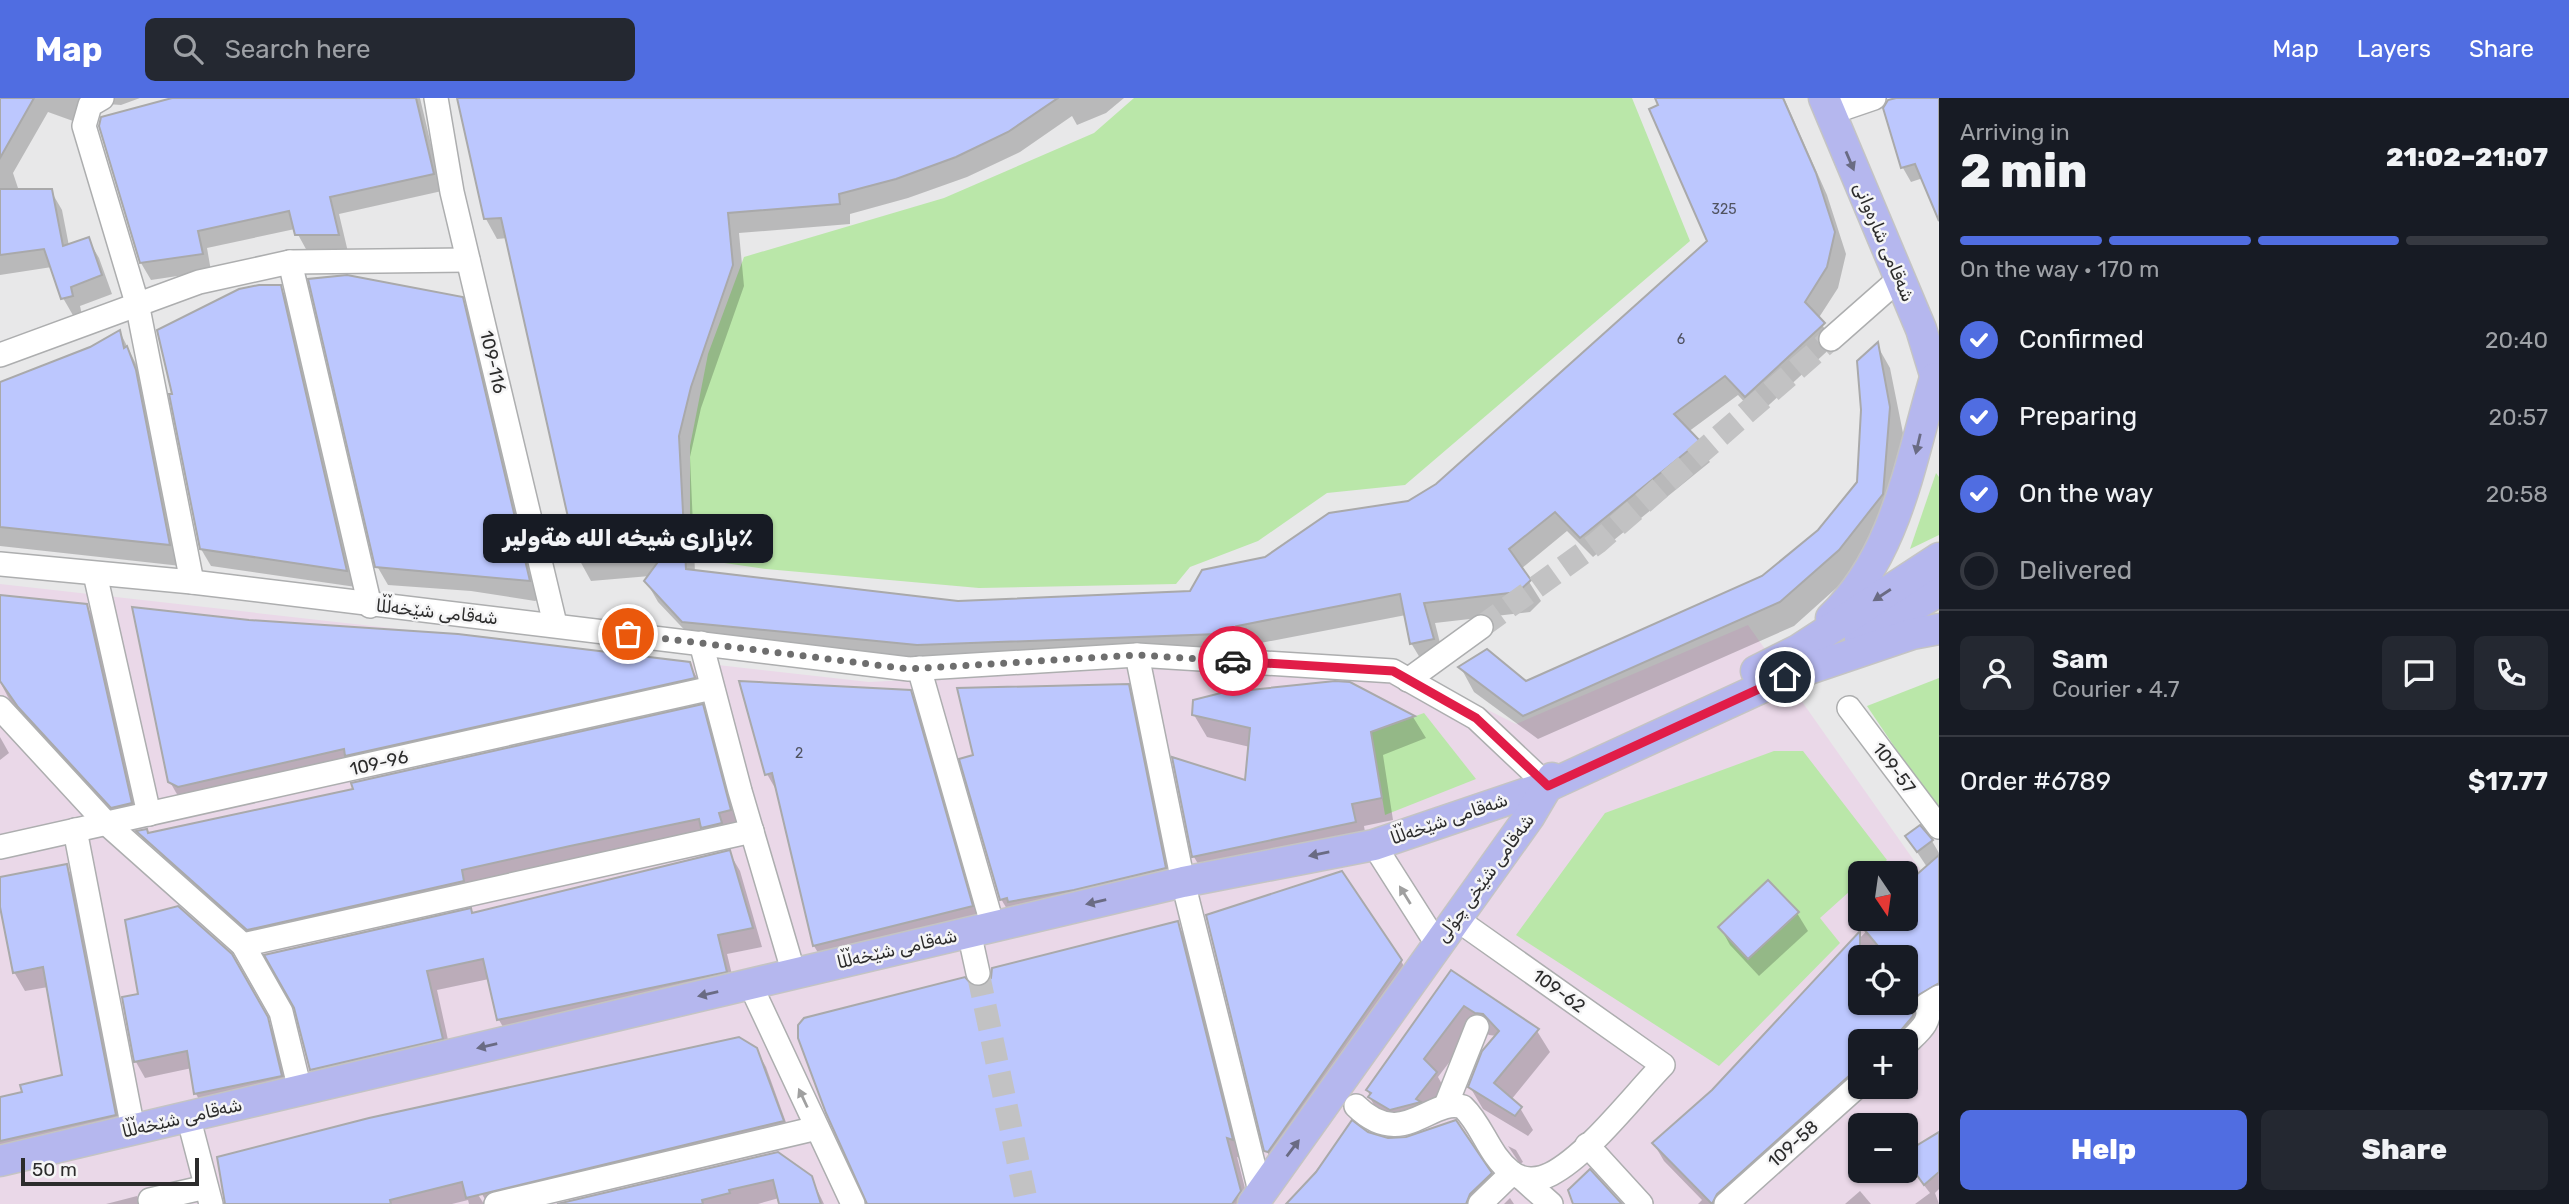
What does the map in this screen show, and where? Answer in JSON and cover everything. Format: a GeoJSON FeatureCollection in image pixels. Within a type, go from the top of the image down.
{"type":"FeatureCollection","features":[{"type":"Feature","properties":{"kind":"main road","name":"شەقامی شارەوانی"},"geometry":{"type":"LineString","coordinates":[[1827,105],[1899,279],[1930,326],[1937,383]]}},
{"type":"Feature","properties":{"kind":"main road"},"geometry":{"type":"LineString","coordinates":[[1804,660],[1872,563],[1896,516],[1937,383]]}},
{"type":"Feature","properties":{"kind":"main road"},"geometry":{"type":"LineString","coordinates":[[1548,786],[1785,677],[1939,558]]}},
{"type":"Feature","properties":{"kind":"main road"},"geometry":{"type":"LineString","coordinates":[[1804,660],[1939,591]]}},
{"type":"Feature","properties":{"kind":"main road"},"geometry":{"type":"LineString","coordinates":[[1804,660],[1939,629]]}},
{"type":"Feature","properties":{"kind":"main road","name":"شەقامی شێخەڵڵا"},"geometry":{"type":"LineString","coordinates":[[0,1161],[1183,882],[1374,845],[1548,786]]}},
{"type":"Feature","properties":{"kind":"main road","name":"شەقامی شێخی چۆلی"},"geometry":{"type":"LineString","coordinates":[[1257,1198],[1338,1089],[1548,786]]}},
{"type":"Feature","properties":{"kind":"street"},"geometry":{"type":"LineString","coordinates":[[102,98],[90,105],[84,126],[137,303],[191,582]]}},
{"type":"Feature","properties":{"kind":"street","name":"109-116"},"geometry":{"type":"LineString","coordinates":[[436,98],[452,192],[555,624]]}},
{"type":"Feature","properties":{"kind":"street"},"geometry":{"type":"LineString","coordinates":[[1827,105],[1874,98]]}},
{"type":"Feature","properties":{"kind":"street"},"geometry":{"type":"LineString","coordinates":[[0,355],[199,282],[290,262],[468,260]]}},
{"type":"Feature","properties":{"kind":"street"},"geometry":{"type":"LineString","coordinates":[[290,262],[370,606]]}},
{"type":"Feature","properties":{"kind":"street"},"geometry":{"type":"LineString","coordinates":[[1831,339],[1899,279]]}},
{"type":"Feature","properties":{"kind":"street","name":"شەقامی شێخەڵڵا"},"geometry":{"type":"LineString","coordinates":[[0,564],[191,582],[370,606],[555,624],[919,668],[1137,655],[1393,671],[1476,718],[1548,786]]}},
{"type":"Feature","properties":{"kind":"street"},"geometry":{"type":"LineString","coordinates":[[95,574],[149,814]]}},
{"type":"Feature","properties":{"kind":"street"},"geometry":{"type":"LineString","coordinates":[[1408,680],[1481,627]]}},
{"type":"Feature","properties":{"kind":"street"},"geometry":{"type":"LineString","coordinates":[[701,643],[794,974]]}},
{"type":"Feature","properties":{"kind":"street"},"geometry":{"type":"LineString","coordinates":[[1137,655],[1183,882],[1257,1198]]}},
{"type":"Feature","properties":{"kind":"street"},"geometry":{"type":"LineString","coordinates":[[919,668],[981,929],[978,973]]}},
{"type":"Feature","properties":{"kind":"street","name":"109-96"},"geometry":{"type":"LineString","coordinates":[[0,847],[712,688]]}},
{"type":"Feature","properties":{"kind":"street"},"geometry":{"type":"LineString","coordinates":[[0,708],[106,823],[243,945],[281,1012],[300,1090]]}},
{"type":"Feature","properties":{"kind":"street","name":"109-57"},"geometry":{"type":"LineString","coordinates":[[1849,708],[1939,827]]}},
{"type":"Feature","properties":{"kind":"street"},"geometry":{"type":"LineString","coordinates":[[75,830],[133,1129]]}},
{"type":"Feature","properties":{"kind":"street"},"geometry":{"type":"LineString","coordinates":[[243,945],[752,831]]}},
{"type":"Feature","properties":{"kind":"street"},"geometry":{"type":"LineString","coordinates":[[1374,845],[1437,944]]}},
{"type":"Feature","properties":{"kind":"street","name":"109-62"},"geometry":{"type":"LineString","coordinates":[[1455,918],[1663,1065],[1587,1145]]}},
{"type":"Feature","properties":{"kind":"street"},"geometry":{"type":"LineString","coordinates":[[750,984],[853,1204]]}},
{"type":"Feature","properties":{"kind":"street"},"geometry":{"type":"LineString","coordinates":[[1918,1031],[1928,1021],[1930,1012],[1926,1005],[1939,998]]}},
{"type":"Feature","properties":{"kind":"street"},"geometry":{"type":"LineString","coordinates":[[1446,1105],[1477,1027]]}},
{"type":"Feature","properties":{"kind":"street","name":"109-58"},"geometry":{"type":"LineString","coordinates":[[1726,1204],[1848,1095]]}},
{"type":"Feature","properties":{"kind":"street"},"geometry":{"type":"LineString","coordinates":[[1356,1106],[1368,1118],[1400,1124],[1420,1119],[1446,1105],[1464,1107],[1471,1114],[1488,1148],[1551,1204]]}},
{"type":"Feature","properties":{"kind":"street"},"geometry":{"type":"LineString","coordinates":[[150,1200],[209,1196],[188,1116]]}},
{"type":"Feature","properties":{"kind":"street"},"geometry":{"type":"LineString","coordinates":[[496,1204],[817,1128]]}},
{"type":"Feature","properties":{"kind":"street"},"geometry":{"type":"LineString","coordinates":[[1480,1204],[1518,1177],[1550,1175],[1587,1145],[1641,1204]]}},
{"type":"Feature","properties":{"kind":"shaded area"},"geometry":{"type":"Polygon","coordinates":[[[0,584],[869,682],[1283,661],[1387,660],[1516,724],[1748,625],[1914,861],[1848,861],[1848,931],[1918,931],[1918,866],[1939,896],[1939,1204],[0,1204],[0,584]]]}},
{"type":"Feature","properties":{"kind":"green space"},"geometry":{"type":"Polygon","coordinates":[[[1134,98],[1632,98],[1690,241],[1405,485],[1327,493],[1258,541],[1190,567],[1176,584],[979,588],[766,569],[690,558],[690,446],[708,354],[744,257],[944,198],[1094,133],[1134,98]]]}},
{"type":"Feature","properties":{"kind":"green space"},"geometry":{"type":"Polygon","coordinates":[[[1936,473],[1939,477],[1939,535],[1910,549],[1936,473]]]}},
{"type":"Feature","properties":{"kind":"green space"},"geometry":{"type":"Polygon","coordinates":[[[1939,678],[1939,813],[1867,706],[1939,678]]]}},
{"type":"Feature","properties":{"kind":"green space"},"geometry":{"type":"Polygon","coordinates":[[[1424,713],[1476,779],[1385,815],[1371,732],[1424,713]]]}},
{"type":"Feature","properties":{"kind":"green space"},"geometry":{"type":"Polygon","coordinates":[[[1774,751],[1803,751],[1887,860],[1848,861],[1848,893],[1820,918],[1840,943],[1719,1066],[1516,935],[1605,813],[1774,751]]]}},
{"type":"Feature","properties":{"kind":"building"},"geometry":{"type":"Polygon","coordinates":[[[0,98],[34,98],[0,158],[0,98]]]}},
{"type":"Feature","properties":{"kind":"building"},"geometry":{"type":"Polygon","coordinates":[[[172,98],[416,98],[434,174],[330,197],[339,235],[295,235],[289,211],[198,231],[203,254],[140,263],[99,126],[101,117],[172,98]]]}},
{"type":"Feature","properties":{"kind":"building"},"geometry":{"type":"Polygon","coordinates":[[[457,98],[1058,98],[1008,132],[956,157],[896,179],[839,194],[840,204],[728,213],[733,265],[691,387],[679,436],[686,569],[958,601],[1190,591],[1202,570],[1265,557],[1329,513],[1408,501],[1436,484],[1707,241],[1649,109],[1658,105],[1655,98],[1783,98],[1816,173],[1835,232],[1827,267],[1805,302],[1825,323],[1745,397],[1725,376],[1674,414],[1700,441],[1580,538],[1555,512],[1509,549],[1531,580],[1518,592],[1424,603],[1434,639],[1410,644],[1400,594],[1237,626],[1245,633],[917,645],[682,622],[644,581],[663,555],[578,562],[501,218],[484,219],[457,98]]]}},
{"type":"Feature","properties":{"kind":"building"},"geometry":{"type":"Polygon","coordinates":[[[1939,98],[1939,221],[1915,164],[1901,168],[1883,108],[1888,100],[1939,98]]]}},
{"type":"Feature","properties":{"kind":"building"},"geometry":{"type":"Polygon","coordinates":[[[0,189],[52,189],[63,246],[89,237],[102,275],[71,287],[73,296],[61,299],[44,249],[0,255],[0,189]]]}},
{"type":"Feature","properties":{"kind":"building"},"geometry":{"type":"Polygon","coordinates":[[[347,275],[463,297],[530,581],[375,567],[308,279],[347,275]]]}},
{"type":"Feature","properties":{"kind":"building"},"geometry":{"type":"Polygon","coordinates":[[[281,285],[347,571],[200,549],[169,394],[172,394],[157,330],[239,289],[281,285]]]}},
{"type":"Feature","properties":{"kind":"building"},"geometry":{"type":"Polygon","coordinates":[[[120,330],[124,348],[127,346],[136,370],[170,545],[0,527],[0,382],[90,347],[120,330]]]}},
{"type":"Feature","properties":{"kind":"building"},"geometry":{"type":"Polygon","coordinates":[[[1878,342],[1890,407],[1883,494],[1839,550],[1780,602],[1523,716],[1458,667],[1487,649],[1526,681],[1762,576],[1818,530],[1857,482],[1861,410],[1857,361],[1878,342]]]}},
{"type":"Feature","properties":{"kind":"building"},"geometry":{"type":"Polygon","coordinates":[[[0,595],[87,604],[132,803],[111,808],[18,707],[0,681],[0,595]]]}},
{"type":"Feature","properties":{"kind":"building"},"geometry":{"type":"Polygon","coordinates":[[[132,607],[249,620],[458,634],[690,662],[695,678],[345,756],[344,749],[178,787],[168,782],[132,607]]]}},
{"type":"Feature","properties":{"kind":"building"},"geometry":{"type":"Polygon","coordinates":[[[739,681],[911,690],[973,906],[813,946],[772,773],[765,775],[739,681]]]}},
{"type":"Feature","properties":{"kind":"building"},"geometry":{"type":"Polygon","coordinates":[[[1335,681],[1350,682],[1415,716],[1371,732],[1382,798],[1352,804],[1356,822],[1192,857],[1172,757],[1245,780],[1250,728],[1192,715],[1193,700],[1221,693],[1335,681]]]}},
{"type":"Feature","properties":{"kind":"building"},"geometry":{"type":"Polygon","coordinates":[[[1129,684],[1166,868],[1074,890],[1008,902],[1007,898],[1000,900],[959,759],[973,755],[957,688],[1129,684]]]}},
{"type":"Feature","properties":{"kind":"building"},"geometry":{"type":"Polygon","coordinates":[[[703,704],[731,810],[719,813],[722,823],[701,828],[699,819],[462,870],[464,881],[247,930],[136,831],[147,829],[148,833],[353,789],[351,783],[703,704]]]}},
{"type":"Feature","properties":{"kind":"building"},"geometry":{"type":"Polygon","coordinates":[[[1920,825],[1933,840],[1917,852],[1905,836],[1920,825]]]}},
{"type":"Feature","properties":{"kind":"building"},"geometry":{"type":"Polygon","coordinates":[[[730,850],[753,928],[718,935],[727,972],[497,1020],[483,959],[427,971],[443,1039],[310,1070],[294,1008],[264,955],[471,908],[472,913],[730,850]]]}},
{"type":"Feature","properties":{"kind":"building"},"geometry":{"type":"Polygon","coordinates":[[[1939,855],[1939,983],[1918,995],[1918,945],[1877,945],[1865,931],[1918,931],[1918,873],[1939,855]]]}},
{"type":"Feature","properties":{"kind":"building"},"geometry":{"type":"Polygon","coordinates":[[[67,864],[116,1115],[0,1141],[0,1097],[22,1092],[20,1085],[62,1075],[43,967],[13,973],[0,907],[0,877],[67,864]]]}},
{"type":"Feature","properties":{"kind":"building"},"geometry":{"type":"Polygon","coordinates":[[[1342,871],[1402,960],[1268,1152],[1264,1151],[1206,915],[1342,871]]]}},
{"type":"Feature","properties":{"kind":"building"},"geometry":{"type":"Polygon","coordinates":[[[1768,880],[1799,912],[1748,959],[1718,927],[1768,880]]]}},
{"type":"Feature","properties":{"kind":"building"},"geometry":{"type":"Polygon","coordinates":[[[178,906],[232,954],[268,1017],[282,1076],[194,1094],[187,1051],[134,1062],[122,997],[138,994],[125,920],[178,906]]]}},
{"type":"Feature","properties":{"kind":"building"},"geometry":{"type":"Polygon","coordinates":[[[1178,921],[1233,1140],[1227,1138],[1241,1191],[1232,1204],[867,1204],[826,1113],[798,1038],[798,1025],[804,1018],[965,977],[973,986],[982,986],[991,978],[992,968],[1178,921]]]}},
{"type":"Feature","properties":{"kind":"building"},"geometry":{"type":"Polygon","coordinates":[[[1860,931],[1860,945],[1848,945],[1848,1015],[1913,1016],[1902,1029],[1848,1029],[1848,1077],[1717,1194],[1712,1204],[1652,1143],[1712,1090],[1860,931]]]}},
{"type":"Feature","properties":{"kind":"building"},"geometry":{"type":"Polygon","coordinates":[[[1451,970],[1539,1029],[1494,1083],[1522,1107],[1515,1116],[1468,1087],[1482,1051],[1499,1031],[1483,1014],[1475,1013],[1464,1006],[1424,1059],[1437,1072],[1416,1099],[1421,1102],[1390,1110],[1368,1097],[1371,1093],[1366,1090],[1451,970]]]}},
{"type":"Feature","properties":{"kind":"building"},"geometry":{"type":"Polygon","coordinates":[[[739,1037],[757,1048],[784,1121],[466,1198],[462,1182],[390,1200],[391,1204],[225,1204],[217,1157],[369,1118],[739,1037]]]}},
{"type":"Feature","properties":{"kind":"building"},"geometry":{"type":"Polygon","coordinates":[[[1352,1120],[1368,1132],[1388,1138],[1406,1137],[1456,1120],[1492,1173],[1470,1194],[1466,1204],[1286,1204],[1316,1172],[1352,1120]]]}},
{"type":"Feature","properties":{"kind":"building"},"geometry":{"type":"Polygon","coordinates":[[[1939,1132],[1939,1172],[1924,1185],[1918,1177],[1918,1145],[1939,1132]]]}},
{"type":"Feature","properties":{"kind":"building"},"geometry":{"type":"Polygon","coordinates":[[[778,1152],[812,1176],[821,1204],[779,1204],[773,1180],[729,1190],[730,1193],[702,1200],[703,1204],[557,1204],[778,1152]]]}},
{"type":"Feature","properties":{"kind":"building"},"geometry":{"type":"Polygon","coordinates":[[[1590,1169],[1622,1204],[1573,1204],[1568,1190],[1590,1169]]]}},
{"type":"Feature","properties":{"kind":"tunnel"},"geometry":{"type":"LineString","coordinates":[[1481,627],[1597,543],[1831,339]]}},
{"type":"Feature","properties":{"kind":"tunnel"},"geometry":{"type":"LineString","coordinates":[[978,973],[1027,1204]]}},
{"type":"Feature","properties":{"kind":"way so far"},"geometry":{"type":"LineString","coordinates":[[628,634],[909,669],[1137,655],[1233,661]]}},
{"type":"Feature","properties":{"kind":"place","name":"بازاری شیخه الله هةولیر٪"},"geometry":{"type":"Point","coordinates":[628,634]}},
{"type":"Feature","properties":{"kind":"route"},"geometry":{"type":"LineString","coordinates":[[1233,661],[1393,671],[1476,718],[1548,786],[1785,677]]}}]}
